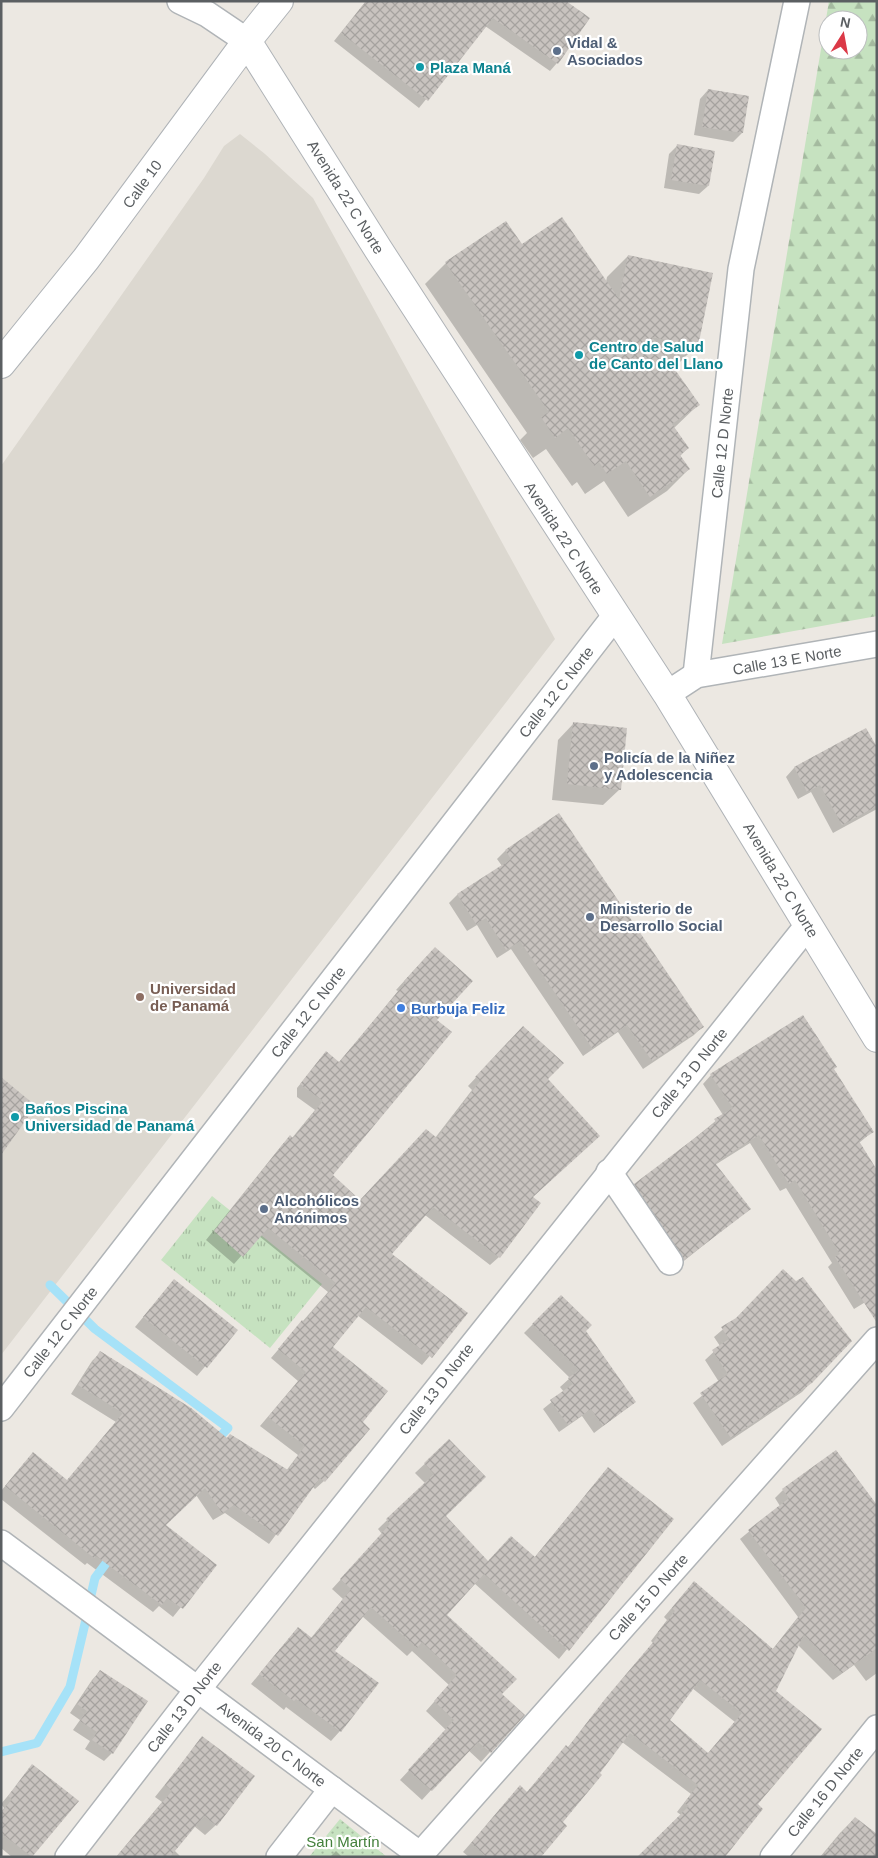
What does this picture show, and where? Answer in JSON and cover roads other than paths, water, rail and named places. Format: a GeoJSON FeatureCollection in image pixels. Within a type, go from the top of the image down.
{"type":"FeatureCollection","features":[{"type":"Feature","properties":{"kind":"street"},"geometry":{"type":"LineString","coordinates":[[180,1],[207,14],[247,41]]}},
{"type":"Feature","properties":{"kind":"street","name":"Calle 10"},"geometry":{"type":"LineString","coordinates":[[1,364],[86,259],[247,41],[279,1]]}},
{"type":"Feature","properties":{"kind":"street","name":"Calle 12 D Norte"},"geometry":{"type":"LineString","coordinates":[[696,675],[741,269],[797,1]]}},
{"type":"Feature","properties":{"kind":"street","name":"Avenida 22 C Norte"},"geometry":{"type":"LineString","coordinates":[[247,41],[615,616],[667,694],[877,1038]]}},
{"type":"Feature","properties":{"kind":"street","name":"Calle 12 C Norte"},"geometry":{"type":"LineString","coordinates":[[1,1408],[615,616]]}},
{"type":"Feature","properties":{"kind":"street","name":"Calle 13 E Norte"},"geometry":{"type":"LineString","coordinates":[[696,675],[877,644]]}},
{"type":"Feature","properties":{"kind":"street"},"geometry":{"type":"LineString","coordinates":[[667,694],[696,675]]}},
{"type":"Feature","properties":{"kind":"street","name":"Calle 13 D Norte"},"geometry":{"type":"LineString","coordinates":[[68,1857],[198,1689],[808,925]]}},
{"type":"Feature","properties":{"kind":"street"},"geometry":{"type":"LineString","coordinates":[[609,1172],[670,1262]]}},
{"type":"Feature","properties":{"kind":"street","name":"Calle 15 D Norte"},"geometry":{"type":"LineString","coordinates":[[421,1856],[877,1340]]}},
{"type":"Feature","properties":{"kind":"street","name":"Avenida 20 C Norte"},"geometry":{"type":"LineString","coordinates":[[1,1542],[421,1856]]}},
{"type":"Feature","properties":{"kind":"street","name":"Calle 16 D Norte"},"geometry":{"type":"LineString","coordinates":[[773,1857],[877,1728]]}},
{"type":"Feature","properties":{"kind":"street"},"geometry":{"type":"LineString","coordinates":[[279,1857],[332,1789]]}},
{"type":"Feature","properties":{"kind":"waterway"},"geometry":{"type":"LineString","coordinates":[[50,1285],[95,1329],[228,1428],[214,1443]]}},
{"type":"Feature","properties":{"kind":"waterway"},"geometry":{"type":"LineString","coordinates":[[89,1604],[95,1578],[113,1554]]}},
{"type":"Feature","properties":{"kind":"waterway"},"geometry":{"type":"LineString","coordinates":[[1,1752],[37,1743],[70,1687],[88,1611]]}},
{"type":"Feature","properties":{"kind":"place","name":"Vidal & Asociados"},"geometry":{"type":"Point","coordinates":[557,51]}},
{"type":"Feature","properties":{"kind":"place","name":"Plaza Maná"},"geometry":{"type":"Point","coordinates":[420,67]}},
{"type":"Feature","properties":{"kind":"place","name":"Centro de Salud de Canto del Llano"},"geometry":{"type":"Point","coordinates":[579,355]}},
{"type":"Feature","properties":{"kind":"place","name":"Policía de la Niñez y Adolescencia"},"geometry":{"type":"Point","coordinates":[594,766]}},
{"type":"Feature","properties":{"kind":"place","name":"Ministerio de Desarrollo Social"},"geometry":{"type":"Point","coordinates":[590,917]}},
{"type":"Feature","properties":{"kind":"place","name":"Universidad de Panamá"},"geometry":{"type":"Point","coordinates":[140,997]}},
{"type":"Feature","properties":{"kind":"place","name":"Burbuja Feliz"},"geometry":{"type":"Point","coordinates":[401,1008]}},
{"type":"Feature","properties":{"kind":"place","name":"Baños Piscina Universidad de Panamá"},"geometry":{"type":"Point","coordinates":[15,1117]}},
{"type":"Feature","properties":{"kind":"place","name":"Alcohólicos Anónimos"},"geometry":{"type":"Point","coordinates":[264,1209]}},
{"type":"Feature","properties":{"kind":"park label","name":"San Martín"},"geometry":{"type":"Point","coordinates":[343,1841]}}]}
